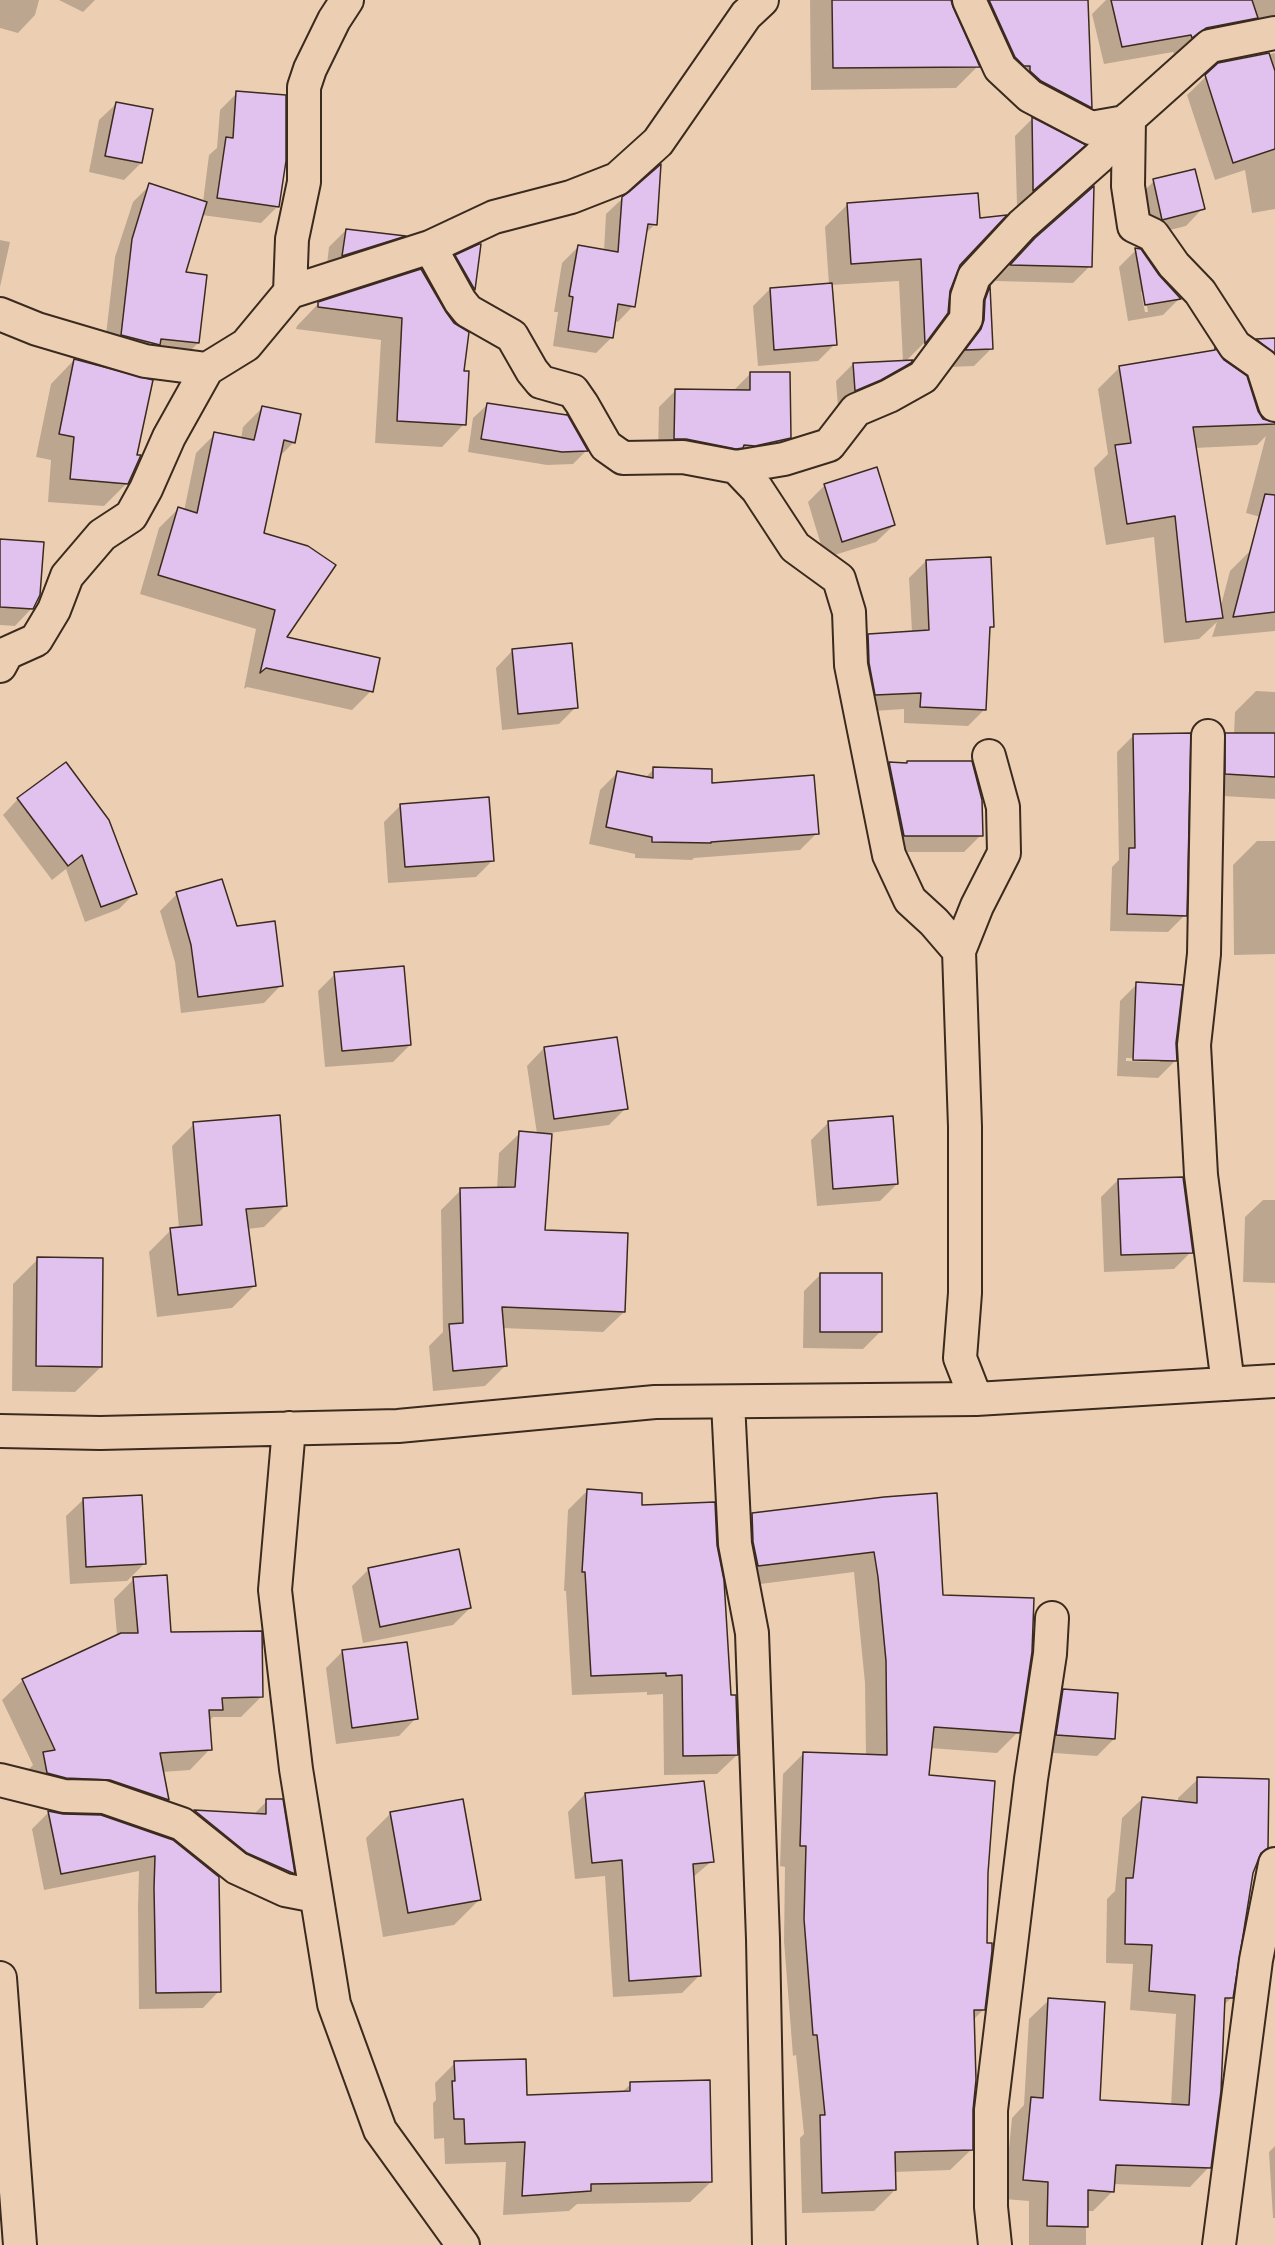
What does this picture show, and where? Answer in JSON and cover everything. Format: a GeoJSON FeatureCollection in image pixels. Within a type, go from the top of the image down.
{"type":"FeatureCollection","features":[{"type":"Feature","properties":{"kind":"street"},"geometry":{"type":"LineString","coordinates":[[290,292],[292,239],[304,182],[304,87],[310,69],[347,0]]}},
{"type":"Feature","properties":{"kind":"street"},"geometry":{"type":"LineString","coordinates":[[0,666],[7,653],[36,640],[54,610],[67,576],[102,535],[131,516],[146,489],[169,437],[207,369],[246,345],[290,292],[430,247],[494,217],[571,197],[616,179],[658,142],[746,15],[762,0]]}},
{"type":"Feature","properties":{"kind":"street"},"geometry":{"type":"LineString","coordinates":[[969,0],[1000,68],[1030,96],[1091,128],[1127,120]]}},
{"type":"Feature","properties":{"kind":"street"},"geometry":{"type":"LineString","coordinates":[[430,247],[468,311],[512,336],[541,382],[573,391],[606,446],[623,458],[683,457],[736,467],[784,459],[829,445],[856,410],[889,396],[922,377],[966,319],[967,297],[974,277],[1022,225],[1099,157],[1127,120],[1210,46],[1275,33]]}},
{"type":"Feature","properties":{"kind":"street"},"geometry":{"type":"LineString","coordinates":[[1127,120],[1128,186],[1134,226],[1153,235],[1174,265],[1200,292],[1235,346],[1262,365],[1275,405]]}},
{"type":"Feature","properties":{"kind":"street"},"geometry":{"type":"LineString","coordinates":[[0,314],[37,329],[145,361],[207,369]]}},
{"type":"Feature","properties":{"kind":"street"},"geometry":{"type":"LineString","coordinates":[[736,467],[757,489],[795,547],[839,579],[849,612],[853,676],[889,855],[910,900],[934,922],[959,951]]}},
{"type":"Feature","properties":{"kind":"street"},"geometry":{"type":"LineString","coordinates":[[1208,736],[1204,954],[1194,1045],[1201,1175],[1228,1384]]}},
{"type":"Feature","properties":{"kind":"street"},"geometry":{"type":"LineString","coordinates":[[976,1400],[960,1358],[965,1293],[966,1127],[959,951],[977,906],[1004,853],[1003,807],[989,756]]}},
{"type":"Feature","properties":{"kind":"street"},"geometry":{"type":"LineString","coordinates":[[0,1431],[100,1434],[398,1426],[654,1402],[976,1400],[1275,1381]]}},
{"type":"Feature","properties":{"kind":"street"},"geometry":{"type":"LineString","coordinates":[[728,1402],[735,1544],[752,1633],[763,1939],[769,2245]]}},
{"type":"Feature","properties":{"kind":"street"},"geometry":{"type":"LineString","coordinates":[[289,1428],[275,1590],[296,1769],[334,2004],[380,2130],[463,2245]]}},
{"type":"Feature","properties":{"kind":"street"},"geometry":{"type":"LineString","coordinates":[[995,2245],[991,2206],[991,2110],[1031,1779],[1050,1654],[1052,1618]]}},
{"type":"Feature","properties":{"kind":"street"},"geometry":{"type":"LineString","coordinates":[[0,1780],[64,1796],[104,1797],[182,1824],[237,1868],[285,1890],[316,1896]]}},
{"type":"Feature","properties":{"kind":"street"},"geometry":{"type":"LineString","coordinates":[[1219,2245],[1256,1960],[1275,1864]]}},
{"type":"Feature","properties":{"kind":"street"},"geometry":{"type":"LineString","coordinates":[[0,1978],[20,2245]]}},
{"type":"Feature","properties":{"kind":"building"},"geometry":{"type":"Polygon","coordinates":[[[832,0],[951,0],[980,67],[833,68],[832,0]]]}},
{"type":"Feature","properties":{"kind":"building"},"geometry":{"type":"Polygon","coordinates":[[[989,0],[1088,0],[1092,108],[1041,81],[1030,71],[1030,66],[1024,66],[1015,57],[989,0]]]}},
{"type":"Feature","properties":{"kind":"building"},"geometry":{"type":"Polygon","coordinates":[[[1111,0],[1252,0],[1258,18],[1206,28],[1192,38],[1191,35],[1122,47],[1111,0]]]}},
{"type":"Feature","properties":{"kind":"building"},"geometry":{"type":"Polygon","coordinates":[[[1269,53],[1275,71],[1275,149],[1233,163],[1205,75],[1218,63],[1269,53]]]}},
{"type":"Feature","properties":{"kind":"building"},"geometry":{"type":"Polygon","coordinates":[[[236,91],[286,95],[286,161],[279,207],[217,198],[226,137],[233,138],[236,91]]]}},
{"type":"Feature","properties":{"kind":"building"},"geometry":{"type":"Polygon","coordinates":[[[116,102],[153,109],[142,163],[105,156],[116,102]]]}},
{"type":"Feature","properties":{"kind":"building"},"geometry":{"type":"Polygon","coordinates":[[[1032,117],[1086,145],[1033,191],[1033,180],[1032,117]]]}},
{"type":"Feature","properties":{"kind":"building"},"geometry":{"type":"Polygon","coordinates":[[[661,164],[657,225],[648,224],[635,307],[618,304],[613,338],[568,331],[573,297],[569,296],[578,245],[618,252],[622,197],[661,164]]]}},
{"type":"Feature","properties":{"kind":"building"},"geometry":{"type":"Polygon","coordinates":[[[1195,169],[1205,209],[1162,220],[1153,179],[1195,169]]]}},
{"type":"Feature","properties":{"kind":"building"},"geometry":{"type":"Polygon","coordinates":[[[149,183],[207,202],[186,272],[207,275],[199,343],[161,339],[160,345],[121,335],[132,239],[149,183]]]}},
{"type":"Feature","properties":{"kind":"building"},"geometry":{"type":"Polygon","coordinates":[[[1094,186],[1092,267],[1010,265],[1035,238],[1094,186]]]}},
{"type":"Feature","properties":{"kind":"building"},"geometry":{"type":"Polygon","coordinates":[[[978,193],[980,218],[1007,215],[960,265],[950,291],[948,313],[925,344],[921,259],[851,264],[847,203],[978,193]]]}},
{"type":"Feature","properties":{"kind":"building"},"geometry":{"type":"Polygon","coordinates":[[[346,229],[406,236],[342,256],[346,229]]]}},
{"type":"Feature","properties":{"kind":"building"},"geometry":{"type":"Polygon","coordinates":[[[481,244],[475,290],[455,255],[481,244]]]}},
{"type":"Feature","properties":{"kind":"building"},"geometry":{"type":"Polygon","coordinates":[[[1135,248],[1141,249],[1159,275],[1181,299],[1145,305],[1135,248]]]}},
{"type":"Feature","properties":{"kind":"building"},"geometry":{"type":"Polygon","coordinates":[[[421,269],[454,323],[469,332],[464,371],[469,371],[466,425],[397,421],[402,318],[318,307],[318,302],[421,269]]]}},
{"type":"Feature","properties":{"kind":"building"},"geometry":{"type":"Polygon","coordinates":[[[832,283],[837,345],[774,350],[770,288],[832,283]]]}},
{"type":"Feature","properties":{"kind":"building"},"geometry":{"type":"Polygon","coordinates":[[[990,286],[993,349],[965,350],[981,329],[985,300],[990,286]]]}},
{"type":"Feature","properties":{"kind":"building"},"geometry":{"type":"Polygon","coordinates":[[[1275,338],[1275,354],[1256,339],[1275,338]]]}},
{"type":"Feature","properties":{"kind":"building"},"geometry":{"type":"Polygon","coordinates":[[[1215,347],[1224,360],[1247,376],[1258,411],[1263,419],[1275,422],[1275,424],[1193,427],[1223,618],[1186,622],[1175,516],[1127,524],[1115,445],[1131,443],[1119,366],[1215,350],[1215,347]]]}},
{"type":"Feature","properties":{"kind":"building"},"geometry":{"type":"Polygon","coordinates":[[[74,359],[153,380],[137,455],[141,455],[128,484],[70,479],[74,437],[59,434],[74,359]]]}},
{"type":"Feature","properties":{"kind":"building"},"geometry":{"type":"Polygon","coordinates":[[[913,360],[881,380],[855,391],[853,363],[913,360]]]}},
{"type":"Feature","properties":{"kind":"building"},"geometry":{"type":"Polygon","coordinates":[[[750,372],[790,372],[791,438],[755,446],[744,445],[743,448],[736,449],[686,439],[674,439],[675,389],[750,390],[750,372]]]}},
{"type":"Feature","properties":{"kind":"building"},"geometry":{"type":"Polygon","coordinates":[[[487,403],[567,414],[588,451],[562,452],[481,439],[487,403]]]}},
{"type":"Feature","properties":{"kind":"building"},"geometry":{"type":"Polygon","coordinates":[[[262,406],[301,414],[295,443],[284,440],[264,533],[308,546],[336,565],[287,637],[380,658],[373,692],[266,668],[260,673],[275,610],[158,575],[178,507],[197,513],[214,432],[254,440],[262,406]]]}},
{"type":"Feature","properties":{"kind":"building"},"geometry":{"type":"Polygon","coordinates":[[[877,467],[895,525],[842,542],[824,484],[877,467]]]}},
{"type":"Feature","properties":{"kind":"building"},"geometry":{"type":"Polygon","coordinates":[[[1265,494],[1275,495],[1275,612],[1233,617],[1265,494]]]}},
{"type":"Feature","properties":{"kind":"building"},"geometry":{"type":"Polygon","coordinates":[[[0,539],[44,542],[40,595],[33,609],[0,607],[0,539]]]}},
{"type":"Feature","properties":{"kind":"building"},"geometry":{"type":"Polygon","coordinates":[[[991,557],[994,627],[990,627],[986,710],[920,707],[921,693],[875,695],[869,663],[868,634],[929,630],[926,560],[991,557]]]}},
{"type":"Feature","properties":{"kind":"building"},"geometry":{"type":"Polygon","coordinates":[[[572,643],[578,708],[518,714],[512,649],[572,643]]]}},
{"type":"Feature","properties":{"kind":"building"},"geometry":{"type":"Polygon","coordinates":[[[1191,733],[1187,916],[1127,914],[1129,848],[1135,848],[1133,734],[1191,733]]]}},
{"type":"Feature","properties":{"kind":"building"},"geometry":{"type":"Polygon","coordinates":[[[1225,733],[1275,733],[1275,777],[1225,774],[1225,733]]]}},
{"type":"Feature","properties":{"kind":"building"},"geometry":{"type":"Polygon","coordinates":[[[907,761],[972,761],[982,800],[983,836],[904,836],[889,762],[907,763],[907,761]]]}},
{"type":"Feature","properties":{"kind":"building"},"geometry":{"type":"Polygon","coordinates":[[[66,762],[109,820],[137,894],[101,907],[82,855],[68,866],[17,798],[66,762]]]}},
{"type":"Feature","properties":{"kind":"building"},"geometry":{"type":"Polygon","coordinates":[[[653,767],[712,769],[712,783],[814,775],[819,834],[711,843],[652,842],[652,837],[606,827],[617,771],[653,778],[653,767]]]}},
{"type":"Feature","properties":{"kind":"building"},"geometry":{"type":"Polygon","coordinates":[[[489,797],[494,861],[405,867],[400,804],[489,797]]]}},
{"type":"Feature","properties":{"kind":"building"},"geometry":{"type":"Polygon","coordinates":[[[222,879],[237,926],[275,921],[283,986],[198,997],[191,945],[176,892],[222,879]]]}},
{"type":"Feature","properties":{"kind":"building"},"geometry":{"type":"Polygon","coordinates":[[[404,966],[411,1045],[342,1051],[334,972],[404,966]]]}},
{"type":"Feature","properties":{"kind":"building"},"geometry":{"type":"Polygon","coordinates":[[[1136,982],[1183,985],[1176,1043],[1177,1061],[1133,1060],[1136,982]]]}},
{"type":"Feature","properties":{"kind":"building"},"geometry":{"type":"Polygon","coordinates":[[[617,1037],[628,1109],[554,1119],[544,1047],[617,1037]]]}},
{"type":"Feature","properties":{"kind":"building"},"geometry":{"type":"Polygon","coordinates":[[[280,1115],[287,1206],[246,1209],[256,1286],[178,1295],[170,1228],[202,1225],[193,1122],[280,1115]]]}},
{"type":"Feature","properties":{"kind":"building"},"geometry":{"type":"Polygon","coordinates":[[[893,1116],[898,1184],[833,1189],[828,1121],[893,1116]]]}},
{"type":"Feature","properties":{"kind":"building"},"geometry":{"type":"Polygon","coordinates":[[[519,1131],[552,1134],[545,1230],[628,1233],[625,1312],[502,1307],[507,1366],[453,1371],[449,1324],[463,1323],[460,1188],[515,1187],[519,1131]]]}},
{"type":"Feature","properties":{"kind":"building"},"geometry":{"type":"Polygon","coordinates":[[[1183,1177],[1193,1253],[1121,1255],[1118,1179],[1183,1177]]]}},
{"type":"Feature","properties":{"kind":"building"},"geometry":{"type":"Polygon","coordinates":[[[37,1257],[103,1258],[102,1367],[36,1366],[37,1257]]]}},
{"type":"Feature","properties":{"kind":"building"},"geometry":{"type":"Polygon","coordinates":[[[820,1273],[882,1273],[882,1332],[820,1332],[820,1273]]]}},
{"type":"Feature","properties":{"kind":"building"},"geometry":{"type":"Polygon","coordinates":[[[587,1489],[642,1493],[642,1505],[715,1502],[717,1545],[724,1580],[731,1695],[736,1695],[738,1755],[683,1756],[682,1675],[666,1676],[666,1673],[591,1676],[585,1572],[582,1572],[587,1489]]]}},
{"type":"Feature","properties":{"kind":"building"},"geometry":{"type":"Polygon","coordinates":[[[937,1493],[943,1595],[1034,1598],[1032,1652],[1020,1733],[934,1727],[929,1775],[995,1781],[988,1873],[987,1943],[992,1943],[992,1951],[985,2010],[974,2010],[976,2080],[973,2150],[895,2152],[896,2190],[822,2193],[820,2115],[825,2115],[817,2035],[813,2035],[804,1919],[806,1846],[800,1846],[803,1752],[887,1755],[886,1661],[878,1577],[874,1552],[758,1566],[753,1542],[752,1513],[937,1493]]]}},
{"type":"Feature","properties":{"kind":"building"},"geometry":{"type":"Polygon","coordinates":[[[142,1495],[146,1564],[86,1567],[83,1498],[142,1495]]]}},
{"type":"Feature","properties":{"kind":"building"},"geometry":{"type":"Polygon","coordinates":[[[459,1549],[471,1608],[380,1627],[368,1568],[459,1549]]]}},
{"type":"Feature","properties":{"kind":"building"},"geometry":{"type":"Polygon","coordinates":[[[167,1575],[171,1632],[262,1631],[263,1697],[222,1698],[223,1710],[209,1710],[212,1750],[160,1753],[169,1800],[110,1780],[66,1778],[47,1773],[43,1752],[55,1750],[22,1679],[121,1633],[138,1633],[133,1577],[167,1575]]]}},
{"type":"Feature","properties":{"kind":"building"},"geometry":{"type":"Polygon","coordinates":[[[407,1642],[418,1719],[352,1728],[342,1650],[407,1642]]]}},
{"type":"Feature","properties":{"kind":"building"},"geometry":{"type":"Polygon","coordinates":[[[1063,1689],[1118,1693],[1115,1739],[1056,1735],[1063,1689]]]}},
{"type":"Feature","properties":{"kind":"building"},"geometry":{"type":"Polygon","coordinates":[[[1197,1777],[1269,1779],[1268,1848],[1261,1853],[1253,1873],[1233,1998],[1225,1998],[1221,2091],[1211,2168],[1116,2165],[1114,2192],[1088,2190],[1088,2227],[1047,2226],[1048,2182],[1023,2180],[1031,2097],[1043,2098],[1048,1998],[1105,2002],[1100,2100],[1189,2105],[1195,1995],[1149,1991],[1152,1945],[1125,1944],[1126,1878],[1133,1878],[1142,1797],[1197,1803],[1197,1777]]]}},
{"type":"Feature","properties":{"kind":"building"},"geometry":{"type":"Polygon","coordinates":[[[704,1781],[714,1862],[693,1864],[701,1976],[629,1981],[622,1860],[592,1863],[585,1793],[704,1781]]]}},
{"type":"Feature","properties":{"kind":"building"},"geometry":{"type":"Polygon","coordinates":[[[266,1799],[283,1799],[295,1874],[247,1853],[194,1810],[266,1814],[266,1799]]]}},
{"type":"Feature","properties":{"kind":"building"},"geometry":{"type":"Polygon","coordinates":[[[463,1799],[481,1900],[408,1913],[390,1812],[463,1799]]]}},
{"type":"Feature","properties":{"kind":"building"},"geometry":{"type":"Polygon","coordinates":[[[48,1811],[63,1814],[101,1815],[173,1840],[219,1877],[221,1992],[156,1993],[155,1856],[61,1874],[48,1811]]]}},
{"type":"Feature","properties":{"kind":"building"},"geometry":{"type":"Polygon","coordinates":[[[526,2059],[527,2095],[630,2091],[630,2082],[710,2080],[712,2182],[591,2184],[591,2191],[522,2196],[525,2142],[465,2144],[464,2119],[454,2119],[452,2081],[455,2081],[454,2061],[526,2059]]]}}]}
